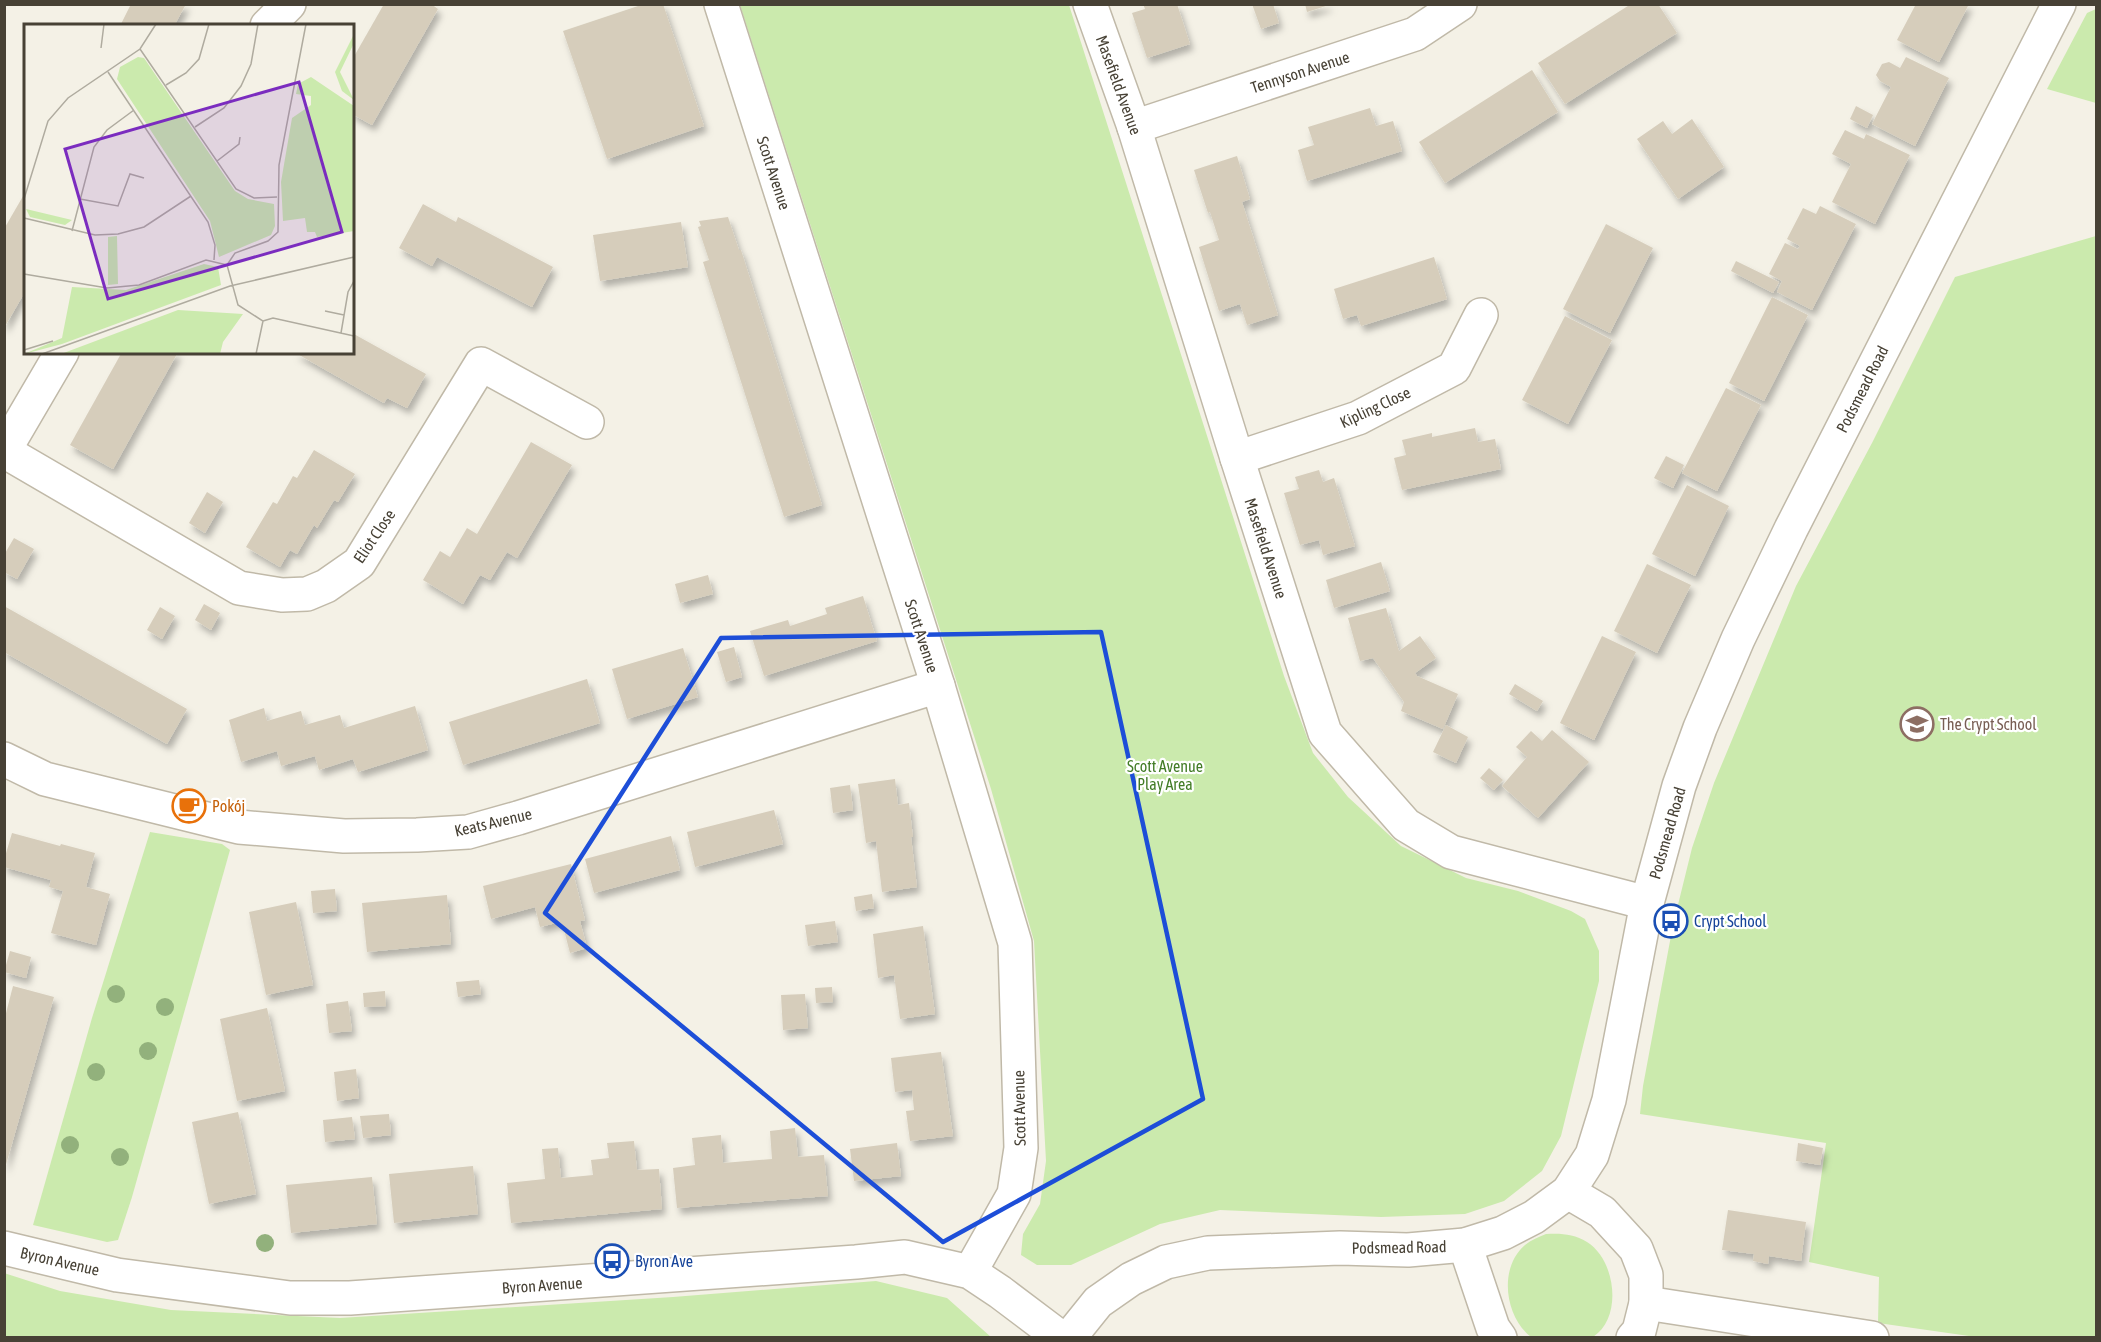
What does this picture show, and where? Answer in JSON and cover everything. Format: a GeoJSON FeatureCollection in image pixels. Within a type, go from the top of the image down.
{"type":"FeatureCollection","features":[{"type":"Feature","properties":{"kind":"street"},"geometry":{"type":"LineString","coordinates":[[269,24],[289,4]]}},
{"type":"Feature","properties":{"kind":"street","name":"Scott Avenue"},"geometry":{"type":"LineString","coordinates":[[721,4],[938,686],[1016,942],[1021,1148],[1014,1194],[970,1272]]}},
{"type":"Feature","properties":{"kind":"street","name":"Masefield Avenue"},"geometry":{"type":"LineString","coordinates":[[1090,4],[1134,126],[1325,733],[1406,825],[1451,852],[1647,903]]}},
{"type":"Feature","properties":{"kind":"street","name":"Tennyson Avenue"},"geometry":{"type":"LineString","coordinates":[[1134,126],[1414,34],[1460,4]]}},
{"type":"Feature","properties":{"kind":"street","name":"Podsmead Road"},"geometry":{"type":"LineString","coordinates":[[1069,1338],[1098,1302],[1131,1279],[1166,1262],[1208,1253],[1340,1248],[1408,1250],[1465,1245],[1503,1233],[1534,1217],[1568,1192],[1592,1155],[1609,1100],[1647,903],[1679,786],[1700,728],[1738,639],[1791,529],[2059,4]]}},
{"type":"Feature","properties":{"kind":"street","name":"Kipling Close"},"geometry":{"type":"LineString","coordinates":[[1237,458],[1358,418],[1454,368],[1480,315]]}},
{"type":"Feature","properties":{"kind":"street"},"geometry":{"type":"LineString","coordinates":[[4,451],[61,354]]}},
{"type":"Feature","properties":{"kind":"street","name":"Eliot Close"},"geometry":{"type":"LineString","coordinates":[[4,451],[239,588],[282,595],[307,594],[326,586],[359,563],[481,364],[587,422]]}},
{"type":"Feature","properties":{"kind":"street","name":"Keats Avenue"},"geometry":{"type":"LineString","coordinates":[[4,759],[45,779],[240,827],[344,836],[468,832],[938,686]]}},
{"type":"Feature","properties":{"kind":"street"},"geometry":{"type":"LineString","coordinates":[[1568,1192],[1602,1212],[1636,1249],[1646,1275],[1646,1303],[1639,1331],[1633,1338]]}},
{"type":"Feature","properties":{"kind":"street"},"geometry":{"type":"LineString","coordinates":[[1465,1245],[1493,1328],[1500,1338]]}},
{"type":"Feature","properties":{"kind":"street","name":"Byron Avenue"},"geometry":{"type":"LineString","coordinates":[[4,1248],[117,1275],[290,1298],[362,1297],[905,1257],[970,1272],[1061,1338]]}},
{"type":"Feature","properties":{"kind":"street"},"geometry":{"type":"LineString","coordinates":[[1646,1303],[1872,1338]]}},
{"type":"Feature","properties":{"kind":"highlighted area"},"geometry":{"type":"Polygon","coordinates":[[[1101,632],[1203,1099],[943,1242],[545,913],[721,638],[1101,632]]]}},
{"type":"Feature","properties":{"kind":"green space","name":"Scott Avenue Play Area"},"geometry":{"type":"Polygon","coordinates":[[[740,5],[1069,5],[1284,676],[1313,753],[1348,797],[1401,846],[1466,878],[1518,891],[1571,911],[1585,919],[1599,951],[1599,981],[1561,1136],[1542,1171],[1504,1201],[1465,1214],[1381,1217],[1220,1210],[1160,1224],[1071,1265],[1037,1265],[1021,1255],[1023,1234],[1040,1204],[1046,1161],[1034,941],[991,789],[740,5]]]}},
{"type":"Feature","properties":{"kind":"green space"},"geometry":{"type":"Polygon","coordinates":[[[2096,9],[2096,103],[2047,89],[2087,13],[2096,9]]]}},
{"type":"Feature","properties":{"kind":"green space","name":"The Crypt School"},"geometry":{"type":"Polygon","coordinates":[[[2096,236],[2096,1337],[1983,1338],[1878,1323],[1879,1277],[1809,1262],[1826,1143],[1640,1114],[1643,1086],[1673,925],[1692,848],[1714,783],[1796,586],[1872,443],[1955,277],[2096,236]]]}},
{"type":"Feature","properties":{"kind":"green space"},"geometry":{"type":"Polygon","coordinates":[[[150,832],[222,844],[230,850],[132,1197],[118,1240],[107,1242],[33,1225],[92,1018],[150,832]]]}},
{"type":"Feature","properties":{"kind":"green space"},"geometry":{"type":"Polygon","coordinates":[[[1546,1234],[1567,1235],[1587,1242],[1597,1250],[1610,1275],[1612,1303],[1609,1317],[1603,1328],[1593,1337],[1531,1337],[1515,1317],[1508,1292],[1511,1266],[1516,1255],[1525,1245],[1546,1234]]]}},
{"type":"Feature","properties":{"kind":"green space"},"geometry":{"type":"Polygon","coordinates":[[[4,1273],[60,1291],[171,1310],[340,1318],[673,1297],[876,1281],[947,1298],[991,1337],[5,1337],[4,1273]]]}},
{"type":"Feature","properties":{"kind":"building"},"geometry":{"type":"Polygon","coordinates":[[[131,4],[186,4],[175,24],[121,24],[131,4]]]}},
{"type":"Feature","properties":{"kind":"building"},"geometry":{"type":"Polygon","coordinates":[[[384,4],[431,4],[438,9],[372,125],[354,115],[354,56],[384,4]]]}},
{"type":"Feature","properties":{"kind":"building"},"geometry":{"type":"Polygon","coordinates":[[[644,4],[663,4],[704,126],[607,159],[563,31],[644,4]]]}},
{"type":"Feature","properties":{"kind":"building"},"geometry":{"type":"Polygon","coordinates":[[[1143,4],[1177,4],[1190,44],[1147,58],[1132,13],[1145,9],[1143,4]]]}},
{"type":"Feature","properties":{"kind":"building"},"geometry":{"type":"Polygon","coordinates":[[[1252,4],[1273,4],[1279,23],[1261,29],[1252,4]]]}},
{"type":"Feature","properties":{"kind":"building"},"geometry":{"type":"Polygon","coordinates":[[[1305,4],[1329,4],[1329,5],[1307,12],[1305,4]]]}},
{"type":"Feature","properties":{"kind":"building"},"geometry":{"type":"Polygon","coordinates":[[[1631,4],[1658,4],[1677,33],[1565,104],[1538,63],[1631,4]]]}},
{"type":"Feature","properties":{"kind":"building"},"geometry":{"type":"Polygon","coordinates":[[[1916,4],[1969,4],[1939,62],[1897,40],[1916,4]]]}},
{"type":"Feature","properties":{"kind":"building"},"geometry":{"type":"Polygon","coordinates":[[[1906,57],[1949,78],[1915,146],[1872,124],[1891,87],[1880,81],[1876,75],[1882,64],[1889,62],[1900,68],[1906,57]]]}},
{"type":"Feature","properties":{"kind":"building"},"geometry":{"type":"Polygon","coordinates":[[[1532,70],[1558,112],[1445,183],[1419,142],[1532,70]]]}},
{"type":"Feature","properties":{"kind":"building"},"geometry":{"type":"Polygon","coordinates":[[[1856,106],[1873,115],[1867,128],[1850,119],[1856,106]]]}},
{"type":"Feature","properties":{"kind":"building"},"geometry":{"type":"Polygon","coordinates":[[[1370,108],[1376,126],[1393,121],[1402,151],[1307,181],[1298,150],[1314,145],[1308,127],[1370,108]]]}},
{"type":"Feature","properties":{"kind":"building"},"geometry":{"type":"Polygon","coordinates":[[[1692,119],[1724,167],[1678,199],[1637,139],[1663,121],[1672,134],[1692,119]]]}},
{"type":"Feature","properties":{"kind":"building"},"geometry":{"type":"Polygon","coordinates":[[[1845,130],[1864,139],[1866,134],[1910,155],[1875,224],[1832,202],[1851,164],[1832,154],[1845,130]]]}},
{"type":"Feature","properties":{"kind":"building"},"geometry":{"type":"Polygon","coordinates":[[[1237,156],[1250,199],[1242,202],[1278,315],[1247,325],[1240,304],[1219,311],[1199,247],[1219,240],[1194,170],[1237,156]]]}},
{"type":"Feature","properties":{"kind":"building"},"geometry":{"type":"Polygon","coordinates":[[[24,194],[24,293],[4,328],[4,229],[24,194]]]}},
{"type":"Feature","properties":{"kind":"building"},"geometry":{"type":"Polygon","coordinates":[[[423,204],[456,222],[458,217],[553,267],[532,307],[437,257],[432,266],[399,248],[423,204]]]}},
{"type":"Feature","properties":{"kind":"building"},"geometry":{"type":"Polygon","coordinates":[[[1820,206],[1856,224],[1812,310],[1777,292],[1782,281],[1769,274],[1785,243],[1798,249],[1800,246],[1787,239],[1803,208],[1816,214],[1820,206]]]}},
{"type":"Feature","properties":{"kind":"building"},"geometry":{"type":"Polygon","coordinates":[[[728,217],[739,250],[741,250],[822,505],[784,517],[703,262],[709,260],[698,227],[701,226],[699,221],[728,217]]]}},
{"type":"Feature","properties":{"kind":"building"},"geometry":{"type":"Polygon","coordinates":[[[681,222],[688,267],[600,281],[593,235],[681,222]]]}},
{"type":"Feature","properties":{"kind":"building"},"geometry":{"type":"Polygon","coordinates":[[[1606,224],[1653,248],[1610,333],[1563,309],[1606,224]]]}},
{"type":"Feature","properties":{"kind":"building"},"geometry":{"type":"Polygon","coordinates":[[[1434,257],[1447,299],[1361,326],[1357,315],[1343,319],[1334,289],[1434,257]]]}},
{"type":"Feature","properties":{"kind":"building"},"geometry":{"type":"Polygon","coordinates":[[[1736,261],[1779,282],[1773,293],[1731,271],[1736,261]]]}},
{"type":"Feature","properties":{"kind":"building"},"geometry":{"type":"Polygon","coordinates":[[[1772,297],[1808,315],[1764,401],[1729,383],[1772,297]]]}},
{"type":"Feature","properties":{"kind":"building"},"geometry":{"type":"Polygon","coordinates":[[[1565,316],[1612,340],[1568,424],[1522,400],[1565,316]]]}},
{"type":"Feature","properties":{"kind":"building"},"geometry":{"type":"Polygon","coordinates":[[[354,334],[426,374],[407,408],[387,398],[384,403],[298,354],[354,354],[354,334]]]}},
{"type":"Feature","properties":{"kind":"building"},"geometry":{"type":"Polygon","coordinates":[[[121,354],[177,354],[113,469],[70,445],[121,354]]]}},
{"type":"Feature","properties":{"kind":"building"},"geometry":{"type":"Polygon","coordinates":[[[1726,388],[1761,405],[1717,491],[1682,473],[1726,388]]]}},
{"type":"Feature","properties":{"kind":"building"},"geometry":{"type":"Polygon","coordinates":[[[1475,428],[1478,442],[1495,439],[1501,469],[1402,490],[1394,458],[1406,455],[1402,440],[1432,433],[1432,437],[1475,428]]]}},
{"type":"Feature","properties":{"kind":"building"},"geometry":{"type":"Polygon","coordinates":[[[531,442],[572,465],[517,558],[507,552],[490,580],[480,575],[463,604],[423,580],[440,551],[450,557],[467,528],[477,534],[531,442]]]}},
{"type":"Feature","properties":{"kind":"building"},"geometry":{"type":"Polygon","coordinates":[[[314,450],[355,474],[338,502],[334,500],[317,528],[314,525],[297,554],[290,550],[280,567],[246,547],[273,502],[277,504],[293,476],[297,478],[314,450]]]}},
{"type":"Feature","properties":{"kind":"building"},"geometry":{"type":"Polygon","coordinates":[[[1666,456],[1684,465],[1673,488],[1654,478],[1666,456]]]}},
{"type":"Feature","properties":{"kind":"building"},"geometry":{"type":"Polygon","coordinates":[[[1319,470],[1323,482],[1334,478],[1355,546],[1323,555],[1319,540],[1300,545],[1284,493],[1299,489],[1295,477],[1319,470]]]}},
{"type":"Feature","properties":{"kind":"building"},"geometry":{"type":"Polygon","coordinates":[[[1687,485],[1729,506],[1695,576],[1652,554],[1687,485]]]}},
{"type":"Feature","properties":{"kind":"building"},"geometry":{"type":"Polygon","coordinates":[[[207,492],[223,502],[205,533],[189,523],[207,492]]]}},
{"type":"Feature","properties":{"kind":"building"},"geometry":{"type":"Polygon","coordinates":[[[14,538],[34,549],[17,579],[4,572],[4,555],[14,538]]]}},
{"type":"Feature","properties":{"kind":"building"},"geometry":{"type":"Polygon","coordinates":[[[1381,562],[1390,591],[1334,608],[1326,580],[1381,562]]]}},
{"type":"Feature","properties":{"kind":"building"},"geometry":{"type":"Polygon","coordinates":[[[1647,564],[1691,585],[1657,653],[1614,631],[1647,564]]]}},
{"type":"Feature","properties":{"kind":"building"},"geometry":{"type":"Polygon","coordinates":[[[708,575],[713,594],[680,603],[675,584],[708,575]]]}},
{"type":"Feature","properties":{"kind":"building"},"geometry":{"type":"Polygon","coordinates":[[[863,596],[877,641],[764,676],[750,631],[788,620],[790,626],[827,614],[825,608],[863,596]]]}},
{"type":"Feature","properties":{"kind":"building"},"geometry":{"type":"Polygon","coordinates":[[[204,604],[220,613],[211,630],[195,620],[204,604]]]}},
{"type":"Feature","properties":{"kind":"building"},"geometry":{"type":"Polygon","coordinates":[[[4,606],[187,709],[167,744],[4,652],[4,606]]]}},
{"type":"Feature","properties":{"kind":"building"},"geometry":{"type":"Polygon","coordinates":[[[160,607],[175,616],[162,639],[147,630],[160,607]]]}},
{"type":"Feature","properties":{"kind":"building"},"geometry":{"type":"Polygon","coordinates":[[[1386,608],[1399,651],[1420,636],[1436,658],[1415,673],[1417,676],[1458,694],[1443,729],[1401,711],[1404,702],[1373,658],[1360,661],[1348,618],[1386,608]]]}},
{"type":"Feature","properties":{"kind":"building"},"geometry":{"type":"Polygon","coordinates":[[[1602,636],[1636,652],[1594,740],[1560,723],[1602,636]]]}},
{"type":"Feature","properties":{"kind":"building"},"geometry":{"type":"Polygon","coordinates":[[[734,647],[742,677],[726,682],[717,652],[734,647]]]}},
{"type":"Feature","properties":{"kind":"building"},"geometry":{"type":"Polygon","coordinates":[[[683,648],[698,697],[627,719],[612,669],[683,648]]]}},
{"type":"Feature","properties":{"kind":"building"},"geometry":{"type":"Polygon","coordinates":[[[587,679],[600,723],[463,765],[449,722],[587,679]]]}},
{"type":"Feature","properties":{"kind":"building"},"geometry":{"type":"Polygon","coordinates":[[[1515,684],[1543,701],[1537,711],[1509,694],[1515,684]]]}},
{"type":"Feature","properties":{"kind":"building"},"geometry":{"type":"Polygon","coordinates":[[[415,706],[428,750],[358,772],[353,759],[319,770],[315,756],[281,766],[277,751],[241,762],[229,720],[264,708],[267,721],[301,711],[305,725],[340,715],[344,728],[415,706]]]}},
{"type":"Feature","properties":{"kind":"building"},"geometry":{"type":"Polygon","coordinates":[[[1446,725],[1468,737],[1456,763],[1433,752],[1446,725]]]}},
{"type":"Feature","properties":{"kind":"building"},"geometry":{"type":"Polygon","coordinates":[[[1552,730],[1589,762],[1538,818],[1502,786],[1527,757],[1516,747],[1531,731],[1542,741],[1552,730]]]}},
{"type":"Feature","properties":{"kind":"building"},"geometry":{"type":"Polygon","coordinates":[[[1489,768],[1503,780],[1494,790],[1480,778],[1489,768]]]}},
{"type":"Feature","properties":{"kind":"building"},"geometry":{"type":"Polygon","coordinates":[[[895,779],[898,805],[909,803],[917,887],[882,892],[876,841],[866,843],[858,784],[895,779]]]}},
{"type":"Feature","properties":{"kind":"building"},"geometry":{"type":"Polygon","coordinates":[[[850,785],[853,810],[833,813],[830,788],[850,785]]]}},
{"type":"Feature","properties":{"kind":"building"},"geometry":{"type":"Polygon","coordinates":[[[774,810],[783,844],[695,867],[687,832],[774,810]]]}},
{"type":"Feature","properties":{"kind":"building"},"geometry":{"type":"Polygon","coordinates":[[[12,833],[95,853],[86,887],[110,894],[96,945],[51,933],[63,891],[49,887],[51,880],[4,867],[12,833]]]}},
{"type":"Feature","properties":{"kind":"building"},"geometry":{"type":"Polygon","coordinates":[[[671,836],[680,870],[594,893],[585,859],[671,836]]]}},
{"type":"Feature","properties":{"kind":"building"},"geometry":{"type":"Polygon","coordinates":[[[571,864],[585,920],[580,921],[587,948],[570,953],[560,922],[540,927],[535,907],[491,919],[483,886],[571,864]]]}},
{"type":"Feature","properties":{"kind":"building"},"geometry":{"type":"Polygon","coordinates":[[[335,889],[337,911],[313,913],[311,891],[335,889]]]}},
{"type":"Feature","properties":{"kind":"building"},"geometry":{"type":"Polygon","coordinates":[[[872,894],[874,908],[856,911],[854,897],[872,894]]]}},
{"type":"Feature","properties":{"kind":"building"},"geometry":{"type":"Polygon","coordinates":[[[447,895],[451,944],[367,952],[362,903],[447,895]]]}},
{"type":"Feature","properties":{"kind":"building"},"geometry":{"type":"Polygon","coordinates":[[[296,902],[313,985],[266,995],[249,912],[296,902]]]}},
{"type":"Feature","properties":{"kind":"building"},"geometry":{"type":"Polygon","coordinates":[[[835,921],[838,942],[808,946],[805,925],[835,921]]]}},
{"type":"Feature","properties":{"kind":"building"},"geometry":{"type":"Polygon","coordinates":[[[923,926],[935,1014],[900,1019],[894,975],[878,978],[873,934],[923,926]]]}},
{"type":"Feature","properties":{"kind":"building"},"geometry":{"type":"Polygon","coordinates":[[[10,951],[31,957],[26,978],[4,972],[10,951]]]}},
{"type":"Feature","properties":{"kind":"building"},"geometry":{"type":"Polygon","coordinates":[[[479,980],[481,994],[458,997],[456,982],[479,980]]]}},
{"type":"Feature","properties":{"kind":"building"},"geometry":{"type":"Polygon","coordinates":[[[13,986],[54,997],[5,1168],[5,1017],[13,986]]]}},
{"type":"Feature","properties":{"kind":"building"},"geometry":{"type":"Polygon","coordinates":[[[832,987],[833,1002],[816,1003],[815,988],[832,987]]]}},
{"type":"Feature","properties":{"kind":"building"},"geometry":{"type":"Polygon","coordinates":[[[385,991],[386,1006],[364,1007],[363,993],[385,991]]]}},
{"type":"Feature","properties":{"kind":"building"},"geometry":{"type":"Polygon","coordinates":[[[805,994],[808,1028],[783,1030],[781,995],[805,994]]]}},
{"type":"Feature","properties":{"kind":"building"},"geometry":{"type":"Polygon","coordinates":[[[348,1001],[352,1031],[329,1033],[326,1004],[348,1001]]]}},
{"type":"Feature","properties":{"kind":"building"},"geometry":{"type":"Polygon","coordinates":[[[267,1008],[285,1091],[237,1101],[220,1019],[267,1008]]]}},
{"type":"Feature","properties":{"kind":"building"},"geometry":{"type":"Polygon","coordinates":[[[941,1052],[953,1136],[910,1141],[906,1111],[914,1110],[912,1090],[895,1092],[891,1058],[941,1052]]]}},
{"type":"Feature","properties":{"kind":"building"},"geometry":{"type":"Polygon","coordinates":[[[356,1069],[359,1098],[337,1101],[334,1072],[356,1069]]]}},
{"type":"Feature","properties":{"kind":"building"},"geometry":{"type":"Polygon","coordinates":[[[238,1112],[256,1194],[209,1204],[192,1122],[238,1112]]]}},
{"type":"Feature","properties":{"kind":"building"},"geometry":{"type":"Polygon","coordinates":[[[389,1114],[391,1135],[363,1138],[360,1116],[389,1114]]]}},
{"type":"Feature","properties":{"kind":"building"},"geometry":{"type":"Polygon","coordinates":[[[352,1117],[355,1139],[325,1142],[323,1120],[352,1117]]]}},
{"type":"Feature","properties":{"kind":"building"},"geometry":{"type":"Polygon","coordinates":[[[795,1128],[798,1157],[824,1155],[828,1196],[677,1208],[673,1168],[695,1165],[692,1138],[721,1135],[723,1163],[772,1159],[770,1131],[795,1128]]]}},
{"type":"Feature","properties":{"kind":"building"},"geometry":{"type":"Polygon","coordinates":[[[634,1141],[637,1170],[659,1169],[662,1209],[511,1223],[507,1183],[545,1179],[542,1149],[558,1148],[561,1178],[593,1175],[591,1160],[609,1158],[607,1143],[634,1141]]]}},
{"type":"Feature","properties":{"kind":"building"},"geometry":{"type":"Polygon","coordinates":[[[897,1143],[901,1176],[854,1181],[850,1149],[897,1143]]]}},
{"type":"Feature","properties":{"kind":"building"},"geometry":{"type":"Polygon","coordinates":[[[1798,1143],[1823,1148],[1820,1165],[1796,1161],[1798,1143]]]}},
{"type":"Feature","properties":{"kind":"building"},"geometry":{"type":"Polygon","coordinates":[[[473,1166],[478,1214],[394,1223],[389,1174],[473,1166]]]}},
{"type":"Feature","properties":{"kind":"building"},"geometry":{"type":"Polygon","coordinates":[[[372,1177],[377,1224],[291,1233],[286,1185],[372,1177]]]}},
{"type":"Feature","properties":{"kind":"building"},"geometry":{"type":"Polygon","coordinates":[[[1728,1210],[1806,1222],[1801,1261],[1769,1256],[1768,1264],[1753,1261],[1754,1254],[1722,1250],[1728,1210]]]}},
{"type":"Feature","properties":{"kind":"place","name":"The Crypt School"},"geometry":{"type":"Point","coordinates":[1917,724]}},
{"type":"Feature","properties":{"kind":"place","name":"Pokój"},"geometry":{"type":"Point","coordinates":[189,806]}},
{"type":"Feature","properties":{"kind":"place","name":"Crypt School"},"geometry":{"type":"Point","coordinates":[1671,921]}},
{"type":"Feature","properties":{"kind":"place","name":"Byron Ave"},"geometry":{"type":"Point","coordinates":[612,1261]}}]}
